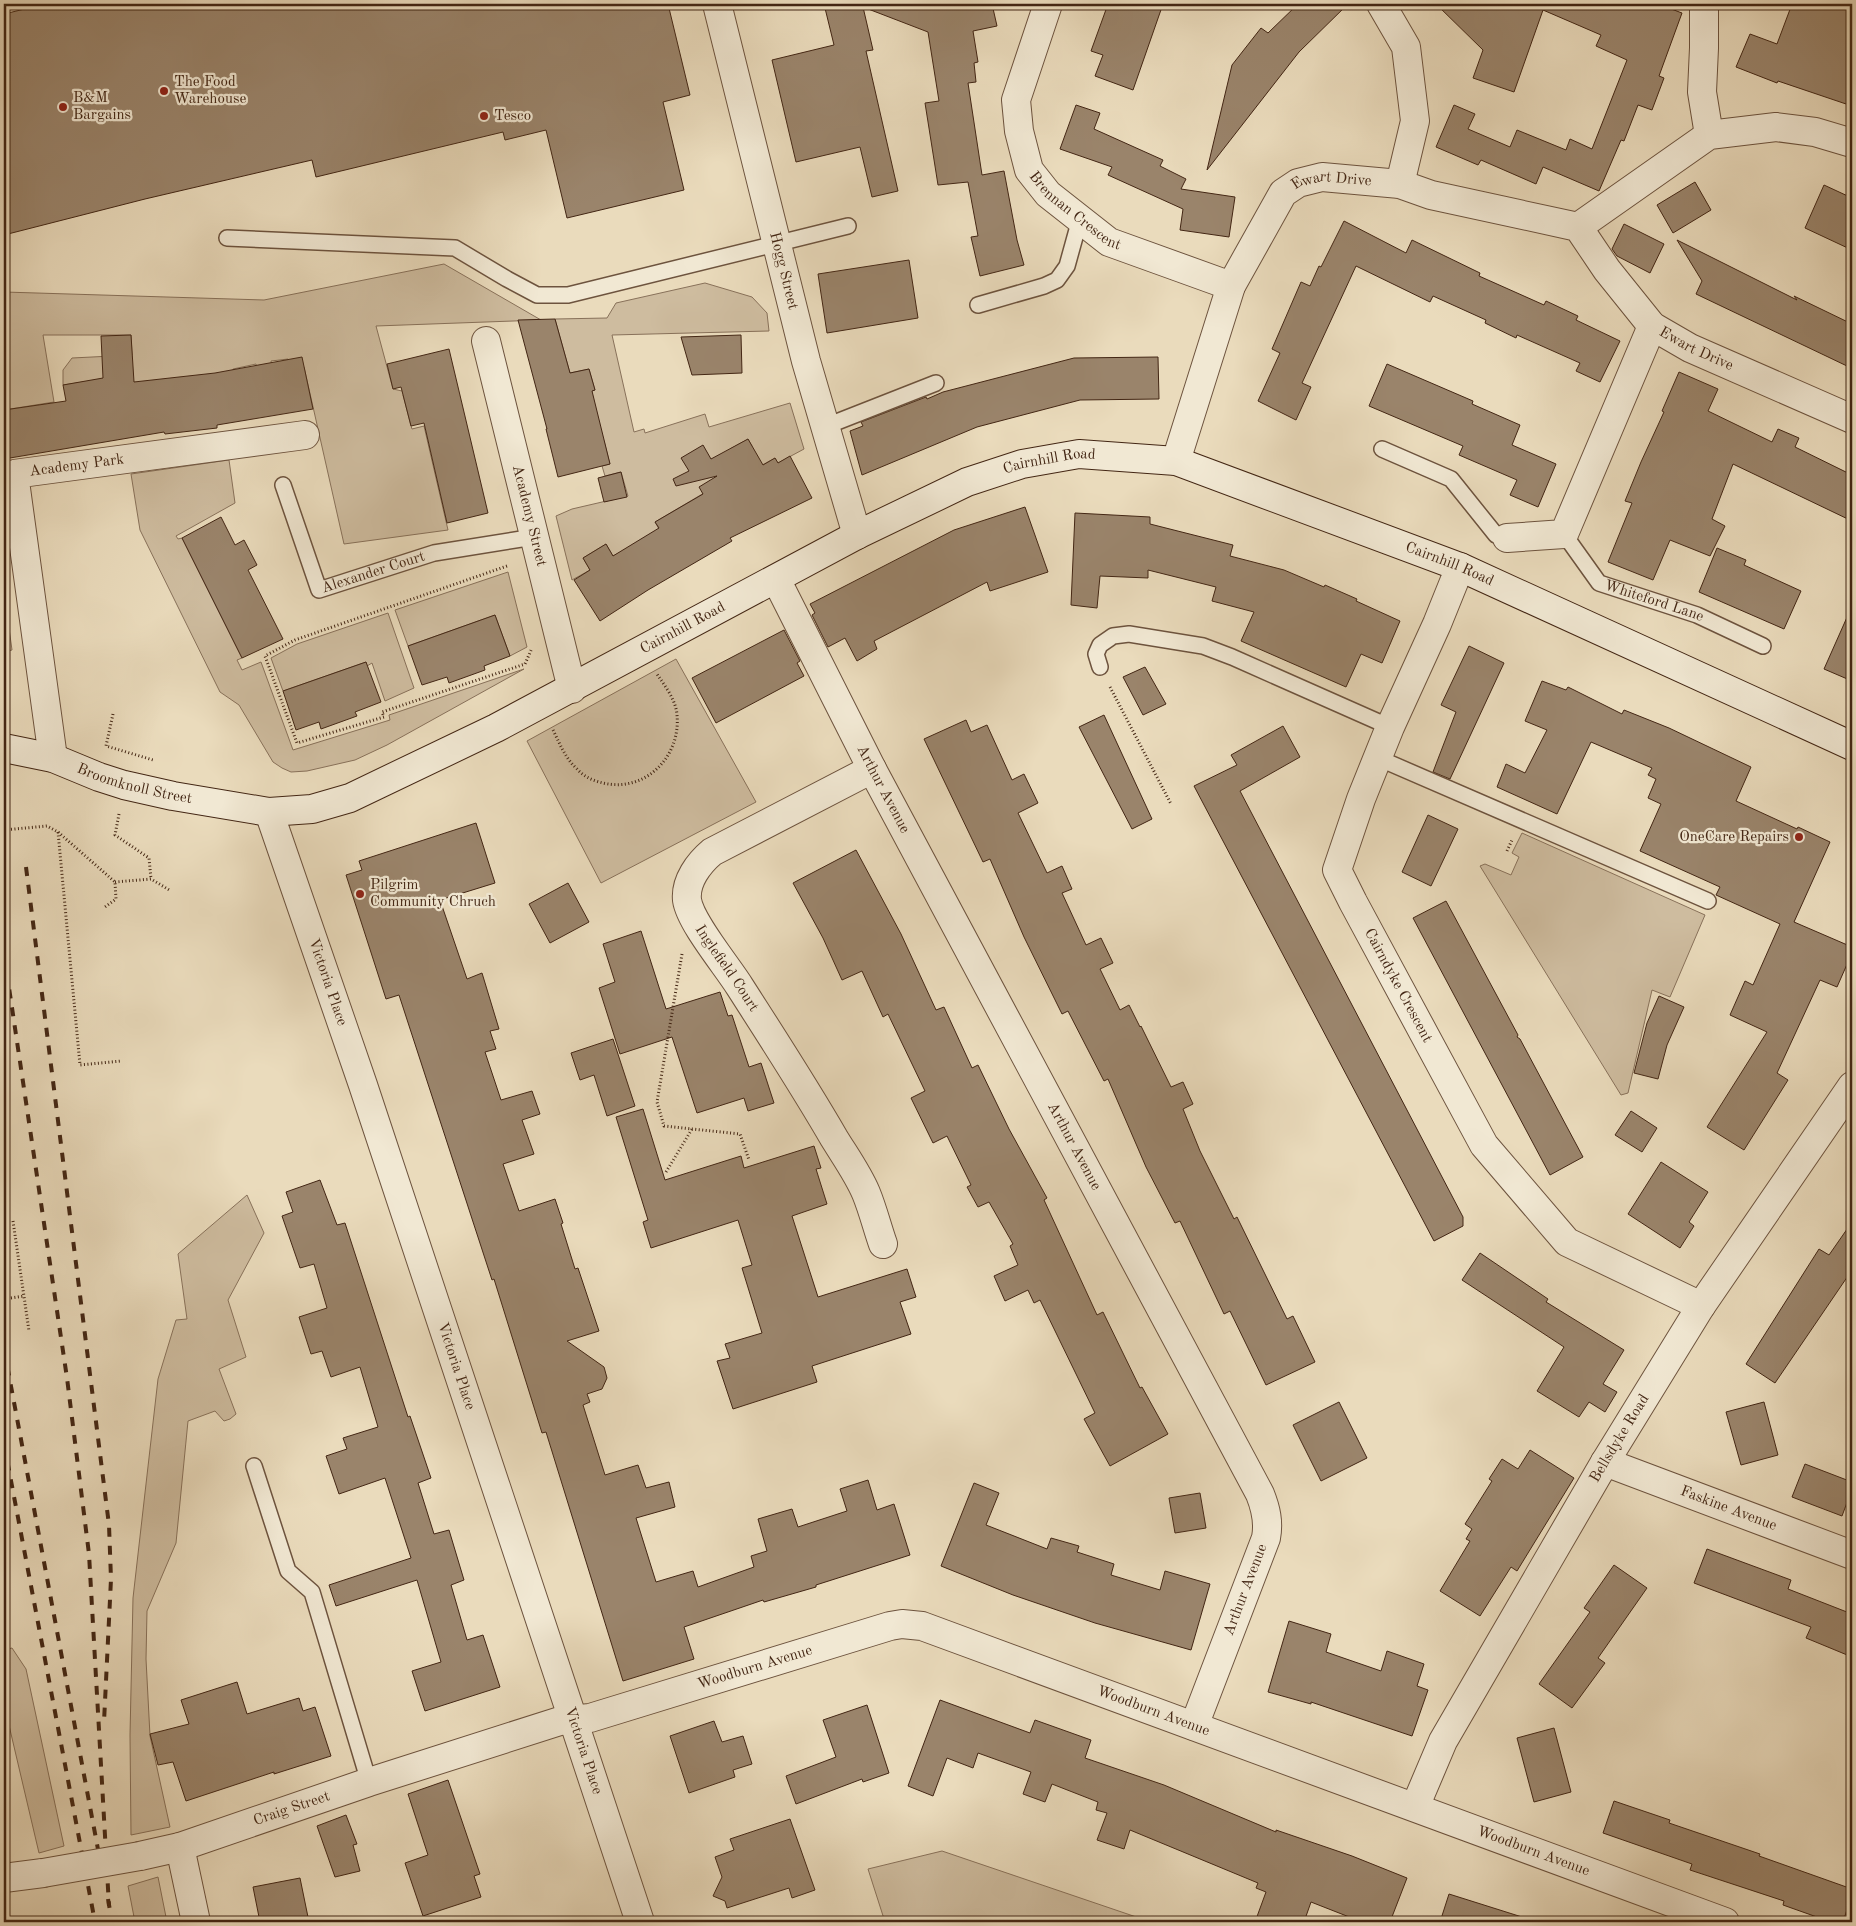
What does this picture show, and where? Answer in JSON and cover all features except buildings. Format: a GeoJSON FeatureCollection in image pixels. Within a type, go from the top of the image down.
{"type":"FeatureCollection","features":[{"type":"Feature","properties":{"kind":"street","name":"Hogg Street"},"geometry":{"type":"LineString","coordinates":[[717,4],[824,427],[857,535]]}},
{"type":"Feature","properties":{"kind":"street","name":"Brennan Crescent"},"geometry":{"type":"LineString","coordinates":[[1048,4],[1016,100],[1020,131],[1029,170],[1048,194],[1110,242],[1232,286]]}},
{"type":"Feature","properties":{"kind":"street"},"geometry":{"type":"LineString","coordinates":[[1381,4],[1406,47],[1415,121],[1400,184]]}},
{"type":"Feature","properties":{"kind":"street"},"geometry":{"type":"LineString","coordinates":[[1704,4],[1702,92],[1709,135]]}},
{"type":"Feature","properties":{"kind":"street"},"geometry":{"type":"LineString","coordinates":[[1578,227],[1709,135],[1776,127],[1816,132],[1852,143]]}},
{"type":"Feature","properties":{"kind":"street","name":"Ewart Drive"},"geometry":{"type":"LineString","coordinates":[[1176,461],[1232,286],[1283,193],[1298,183],[1322,177],[1400,184],[1431,194],[1578,227],[1607,270],[1652,326],[1690,348],[1852,419]]}},
{"type":"Feature","properties":{"kind":"street"},"geometry":{"type":"LineString","coordinates":[[1507,538],[1564,534],[1652,326]]}},
{"type":"Feature","properties":{"kind":"street","name":"Academy Street"},"geometry":{"type":"LineString","coordinates":[[486,341],[572,689]]}},
{"type":"Feature","properties":{"kind":"street","name":"Academy Park"},"geometry":{"type":"LineString","coordinates":[[53,758],[14,474],[305,435]]}},
{"type":"Feature","properties":{"kind":"street","name":"Cairnhill Road"},"geometry":{"type":"LineString","coordinates":[[269,812],[312,809],[350,798],[541,705],[857,535],[967,482],[1022,464],[1079,454],[1176,461],[1460,567],[1852,746]]}},
{"type":"Feature","properties":{"kind":"street","name":"Cairndyke Crescent"},"geometry":{"type":"LineString","coordinates":[[1460,567],[1437,624],[1390,726],[1361,799],[1337,870],[1484,1145],[1567,1242],[1701,1306]]}},
{"type":"Feature","properties":{"kind":"street","name":"Arthur Avenue"},"geometry":{"type":"LineString","coordinates":[[776,579],[872,769],[1265,1506],[1268,1527],[1266,1538],[1194,1726]]}},
{"type":"Feature","properties":{"kind":"street","name":"Broomknoll Street"},"geometry":{"type":"LineString","coordinates":[[4,748],[53,758],[124,785],[173,796],[269,812]]}},
{"type":"Feature","properties":{"kind":"street","name":"Inglefield Court"},"geometry":{"type":"LineString","coordinates":[[872,769],[712,852],[703,859],[695,870],[687,891],[689,909],[702,931],[728,968],[808,1094],[866,1192],[883,1244]]}},
{"type":"Feature","properties":{"kind":"street","name":"Victoria Place"},"geometry":{"type":"LineString","coordinates":[[269,812],[366,1095],[640,1922]]}},
{"type":"Feature","properties":{"kind":"street","name":"Bellsdyke Road"},"geometry":{"type":"LineString","coordinates":[[1415,1807],[1443,1741],[1605,1462],[1701,1306],[1852,1086]]}},
{"type":"Feature","properties":{"kind":"street","name":"Faskine Avenue"},"geometry":{"type":"LineString","coordinates":[[1605,1462],[1852,1555]]}},
{"type":"Feature","properties":{"kind":"street","name":"Woodburn Avenue"},"geometry":{"type":"LineString","coordinates":[[573,1720],[590,1718],[890,1626],[902,1624],[922,1626],[1725,1922]]}},
{"type":"Feature","properties":{"kind":"street","name":"Craig Street"},"geometry":{"type":"LineString","coordinates":[[4,1878],[140,1856],[180,1847],[369,1782],[560,1721],[573,1720]]}},
{"type":"Feature","properties":{"kind":"street"},"geometry":{"type":"LineString","coordinates":[[180,1847],[196,1922]]}},
{"type":"Feature","properties":{"kind":"lane"},"geometry":{"type":"LineString","coordinates":[[978,305],[1044,286],[1057,280],[1067,266],[1080,219]]}},
{"type":"Feature","properties":{"kind":"lane"},"geometry":{"type":"LineString","coordinates":[[227,238],[455,248],[538,295],[568,296],[848,226]]}},
{"type":"Feature","properties":{"kind":"lane"},"geometry":{"type":"LineString","coordinates":[[824,427],[936,383]]}},
{"type":"Feature","properties":{"kind":"lane"},"geometry":{"type":"LineString","coordinates":[[1382,449],[1451,479],[1496,535],[1507,538]]}},
{"type":"Feature","properties":{"kind":"lane","name":"Alexander Court"},"geometry":{"type":"LineString","coordinates":[[283,485],[320,590],[434,553],[536,546]]}},
{"type":"Feature","properties":{"kind":"lane","name":"Whiteford Lane"},"geometry":{"type":"LineString","coordinates":[[1564,534],[1599,583],[1697,615],[1763,646]]}},
{"type":"Feature","properties":{"kind":"lane"},"geometry":{"type":"LineString","coordinates":[[1100,667],[1096,654],[1100,644],[1113,636],[1129,634],[1203,646],[1390,726]]}},
{"type":"Feature","properties":{"kind":"lane"},"geometry":{"type":"LineString","coordinates":[[1378,758],[1708,901]]}},
{"type":"Feature","properties":{"kind":"lane"},"geometry":{"type":"LineString","coordinates":[[254,1466],[288,1571],[312,1592],[369,1782]]}},
{"type":"Feature","properties":{"kind":"path"},"geometry":{"type":"LineString","coordinates":[[530,640],[532,649],[525,664],[382,712],[384,717],[297,743],[265,656],[295,640],[536,546]]}},
{"type":"Feature","properties":{"kind":"path"},"geometry":{"type":"LineString","coordinates":[[541,705],[566,757],[578,771],[594,780],[611,785],[630,784],[648,777],[662,765],[673,750],[678,732],[677,713],[671,695],[644,650]]}},
{"type":"Feature","properties":{"kind":"path"},"geometry":{"type":"LineString","coordinates":[[1100,667],[1171,804]]}},
{"type":"Feature","properties":{"kind":"path"},"geometry":{"type":"LineString","coordinates":[[120,806],[115,836],[149,858],[151,879]]}},
{"type":"Feature","properties":{"kind":"path"},"geometry":{"type":"LineString","coordinates":[[4,830],[47,826],[58,832],[115,882],[116,899],[105,908]]}},
{"type":"Feature","properties":{"kind":"path"},"geometry":{"type":"LineString","coordinates":[[58,832],[80,1065],[121,1061]]}},
{"type":"Feature","properties":{"kind":"path"},"geometry":{"type":"LineString","coordinates":[[115,882],[151,879],[171,891]]}},
{"type":"Feature","properties":{"kind":"path"},"geometry":{"type":"LineString","coordinates":[[702,931],[682,952],[657,1102],[664,1126],[740,1134],[749,1160]]}},
{"type":"Feature","properties":{"kind":"path"},"geometry":{"type":"LineString","coordinates":[[666,1172],[692,1129]]}},
{"type":"Feature","properties":{"kind":"path"},"geometry":{"type":"LineString","coordinates":[[13,1221],[29,1330]]}},
{"type":"Feature","properties":{"kind":"path"},"geometry":{"type":"LineString","coordinates":[[4,1300],[24,1296]]}},
{"type":"Feature","properties":{"kind":"shaded area"},"geometry":{"type":"Polygon","coordinates":[[[444,264],[541,320],[376,326],[393,389],[411,393],[403,395],[412,429],[424,426],[448,530],[344,544],[304,367],[290,368],[288,359],[271,361],[273,371],[258,374],[256,364],[233,369],[235,382],[175,390],[110,378],[63,385],[63,370],[72,358],[132,355],[131,335],[43,335],[54,402],[4,410],[4,292],[264,300],[444,264]]]}},
{"type":"Feature","properties":{"kind":"shaded area"},"geometry":{"type":"Polygon","coordinates":[[[705,283],[752,297],[767,313],[769,331],[612,335],[634,432],[644,429],[645,433],[705,414],[709,427],[790,403],[804,449],[778,463],[775,458],[755,469],[746,449],[752,446],[748,439],[730,449],[744,479],[704,493],[655,522],[660,531],[613,556],[606,544],[583,558],[590,570],[572,580],[556,516],[572,509],[628,496],[621,472],[605,476],[602,466],[610,464],[604,441],[576,395],[595,390],[589,369],[570,373],[555,319],[607,318],[616,303],[705,283]]]}},
{"type":"Feature","properties":{"kind":"shaded area"},"geometry":{"type":"Polygon","coordinates":[[[229,460],[235,503],[176,536],[178,539],[182,538],[242,658],[237,660],[242,670],[261,662],[293,750],[390,720],[389,715],[524,669],[387,745],[355,760],[307,771],[291,772],[273,762],[239,705],[220,692],[140,530],[131,474],[229,460]]]}},
{"type":"Feature","properties":{"kind":"shaded area"},"geometry":{"type":"Polygon","coordinates":[[[508,572],[527,647],[510,656],[495,615],[408,646],[395,610],[508,572]]]}},
{"type":"Feature","properties":{"kind":"shaded area"},"geometry":{"type":"Polygon","coordinates":[[[4,592],[12,650],[4,652],[4,592]]]}},
{"type":"Feature","properties":{"kind":"shaded area"},"geometry":{"type":"Polygon","coordinates":[[[388,613],[414,688],[385,701],[372,663],[367,666],[366,662],[283,691],[271,658],[297,644],[388,613]]]}},
{"type":"Feature","properties":{"kind":"shaded area"},"geometry":{"type":"Polygon","coordinates":[[[676,659],[756,802],[601,883],[527,741],[676,659]]]}},
{"type":"Feature","properties":{"kind":"shaded area"},"geometry":{"type":"Polygon","coordinates":[[[1522,833],[1705,915],[1670,997],[1652,990],[1628,1093],[1621,1095],[1480,866],[1485,864],[1511,875],[1519,857],[1512,853],[1522,833]]]}},
{"type":"Feature","properties":{"kind":"shaded area"},"geometry":{"type":"Polygon","coordinates":[[[247,1195],[264,1233],[228,1300],[246,1357],[219,1369],[236,1414],[224,1421],[215,1411],[188,1421],[176,1543],[147,1611],[146,1659],[150,1736],[170,1827],[131,1835],[130,1735],[133,1598],[158,1379],[176,1320],[187,1319],[178,1254],[247,1195]]]}},
{"type":"Feature","properties":{"kind":"shaded area"},"geometry":{"type":"Polygon","coordinates":[[[12,1648],[26,1669],[64,1846],[39,1853],[4,1704],[4,1650],[12,1648]]]}},
{"type":"Feature","properties":{"kind":"shaded area"},"geometry":{"type":"Polygon","coordinates":[[[942,1851],[1151,1922],[885,1922],[868,1869],[942,1851]]]}},
{"type":"Feature","properties":{"kind":"shaded area"},"geometry":{"type":"Polygon","coordinates":[[[158,1877],[167,1922],[135,1922],[128,1886],[158,1877]]]}},
{"type":"Feature","properties":{"kind":"railway"},"geometry":{"type":"LineString","coordinates":[[26,867],[109,1525],[111,1579],[104,1722]]}},
{"type":"Feature","properties":{"kind":"railway"},"geometry":{"type":"LineString","coordinates":[[4,954],[67,1378],[89,1554],[109,1906]]}},
{"type":"Feature","properties":{"kind":"railway"},"geometry":{"type":"LineString","coordinates":[[4,1349],[100,1860]]}},
{"type":"Feature","properties":{"kind":"railway"},"geometry":{"type":"LineString","coordinates":[[4,1444],[95,1922]]}},
{"type":"Feature","properties":{"kind":"railway"},"geometry":{"type":"LineString","coordinates":[[108,1899],[112,1922]]}},
{"type":"Feature","properties":{"kind":"place","name":"The Food Warehouse"},"geometry":{"type":"Point","coordinates":[164,91]}},
{"type":"Feature","properties":{"kind":"place","name":"B&M Bargains"},"geometry":{"type":"Point","coordinates":[63,107]}},
{"type":"Feature","properties":{"kind":"place","name":"Tesco"},"geometry":{"type":"Point","coordinates":[484,116]}},
{"type":"Feature","properties":{"kind":"place","name":"OneCare Repairs"},"geometry":{"type":"Point","coordinates":[1799,837]}},
{"type":"Feature","properties":{"kind":"place","name":"Pilgrim Community Chruch"},"geometry":{"type":"Point","coordinates":[360,894]}}]}
